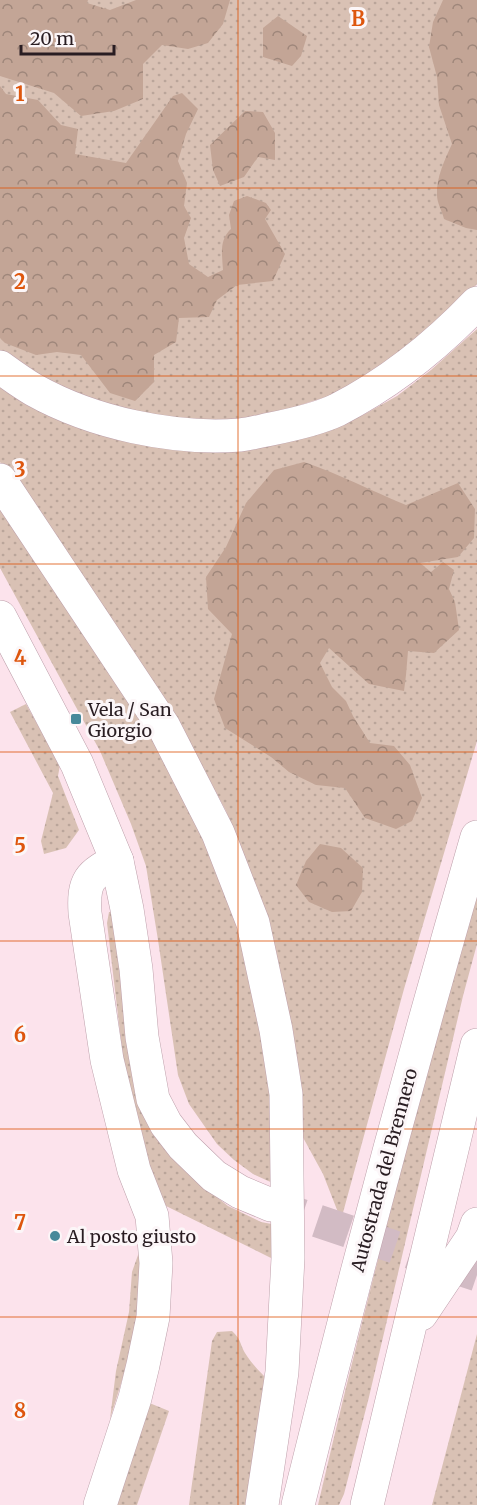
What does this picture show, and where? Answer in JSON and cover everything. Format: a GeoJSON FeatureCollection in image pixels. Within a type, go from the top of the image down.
{"type":"FeatureCollection","features":[{"type":"Feature","properties":{"kind":"main road"},"geometry":{"type":"LineString","coordinates":[[0,367],[35,390],[70,406],[136,428],[195,436],[242,435],[289,425],[335,411],[380,385],[419,357],[477,303]]}},
{"type":"Feature","properties":{"kind":"main road"},"geometry":{"type":"LineString","coordinates":[[0,480],[164,726],[218,833],[253,922],[276,1030],[286,1094],[288,1257],[282,1372],[262,1505]]}},
{"type":"Feature","properties":{"kind":"main road"},"geometry":{"type":"LineString","coordinates":[[0,617],[77,764],[117,861],[134,949],[142,1037],[153,1099],[166,1124],[183,1146],[214,1176],[240,1192],[271,1205]]}},
{"type":"Feature","properties":{"kind":"main road","name":"Autostrada del Brennero"},"geometry":{"type":"LineString","coordinates":[[298,1505],[427,1008],[477,837]]}},
{"type":"Feature","properties":{"kind":"main road"},"geometry":{"type":"LineString","coordinates":[[100,1505],[135,1398],[143,1365],[153,1317],[156,1263],[152,1216],[134,1170],[106,1060],[85,912],[84,894],[87,882],[96,872],[117,861]]}},
{"type":"Feature","properties":{"kind":"main road"},"geometry":{"type":"LineString","coordinates":[[368,1505],[477,1045]]}},
{"type":"Feature","properties":{"kind":"main road"},"geometry":{"type":"LineString","coordinates":[[408,1333],[472,1238],[477,1224]]}},
{"type":"Feature","properties":{"kind":"shaded area"},"geometry":{"type":"Polygon","coordinates":[[[0,0],[477,0],[477,284],[426,334],[362,380],[329,396],[272,414],[212,425],[171,422],[57,389],[0,353],[0,0]]]}},
{"type":"Feature","properties":{"kind":"shaded area"},"geometry":{"type":"Polygon","coordinates":[[[477,329],[477,741],[404,989],[341,1220],[323,1174],[300,1132],[245,859],[226,811],[175,715],[107,613],[0,462],[0,379],[71,419],[319,431],[363,415],[397,396],[431,370],[477,329]]]}},
{"type":"Feature","properties":{"kind":"shaded area"},"geometry":{"type":"Polygon","coordinates":[[[0,510],[60,591],[158,746],[223,875],[264,1025],[277,1185],[253,1174],[234,1160],[217,1144],[189,1104],[178,1075],[146,866],[100,751],[0,568],[0,510]]]}},
{"type":"Feature","properties":{"kind":"shaded area"},"geometry":{"type":"Polygon","coordinates":[[[26,704],[60,765],[58,776],[79,830],[66,848],[44,854],[41,841],[53,793],[10,712],[26,704]]]}},
{"type":"Feature","properties":{"kind":"shaded area"},"geometry":{"type":"Polygon","coordinates":[[[477,891],[477,944],[344,1494],[339,1505],[318,1505],[394,1197],[477,891]]]}},
{"type":"Feature","properties":{"kind":"shaded area"},"geometry":{"type":"Polygon","coordinates":[[[109,912],[115,912],[134,1056],[204,1187],[228,1206],[261,1222],[277,1225],[277,1261],[164,1205],[154,1186],[127,1091],[107,923],[109,912]]]}},
{"type":"Feature","properties":{"kind":"shaded area"},"geometry":{"type":"Polygon","coordinates":[[[143,1241],[141,1308],[110,1419],[116,1371],[129,1312],[132,1272],[143,1241]]]}},
{"type":"Feature","properties":{"kind":"shaded area"},"geometry":{"type":"Polygon","coordinates":[[[232,1331],[250,1360],[268,1380],[246,1505],[189,1505],[212,1341],[217,1332],[232,1331]]]}},
{"type":"Feature","properties":{"kind":"shaded area"},"geometry":{"type":"Polygon","coordinates":[[[477,1334],[477,1505],[432,1505],[477,1334]]]}},
{"type":"Feature","properties":{"kind":"shaded area"},"geometry":{"type":"Polygon","coordinates":[[[147,1402],[169,1411],[137,1505],[111,1505],[147,1402]]]}},
{"type":"Feature","properties":{"kind":"green space"},"geometry":{"type":"Polygon","coordinates":[[[0,0],[88,0],[87,3],[110,10],[136,0],[230,0],[223,24],[208,43],[188,49],[162,45],[143,64],[143,99],[114,111],[81,116],[54,93],[0,76],[0,0]]]}},
{"type":"Feature","properties":{"kind":"green space"},"geometry":{"type":"Polygon","coordinates":[[[443,0],[477,0],[477,230],[444,219],[437,198],[439,175],[452,144],[439,105],[437,77],[429,47],[433,22],[443,0]]]}},
{"type":"Feature","properties":{"kind":"green space"},"geometry":{"type":"Polygon","coordinates":[[[278,16],[307,36],[301,56],[292,66],[263,57],[263,28],[278,16]]]}},
{"type":"Feature","properties":{"kind":"green space"},"geometry":{"type":"Polygon","coordinates":[[[0,86],[6,94],[38,100],[61,125],[78,129],[75,154],[126,163],[173,96],[182,93],[198,109],[186,134],[178,161],[187,183],[184,206],[191,218],[184,238],[189,264],[208,277],[223,270],[222,248],[227,233],[231,229],[229,215],[234,201],[247,196],[266,203],[271,210],[265,219],[285,254],[273,281],[237,285],[217,300],[209,317],[179,318],[176,342],[154,355],[154,382],[135,401],[110,393],[81,355],[57,352],[36,355],[5,343],[0,338],[0,86]]]}},
{"type":"Feature","properties":{"kind":"green space"},"geometry":{"type":"Polygon","coordinates":[[[245,111],[263,112],[275,133],[275,160],[258,157],[244,177],[220,186],[213,170],[210,145],[245,111]]]}},
{"type":"Feature","properties":{"kind":"green space"},"geometry":{"type":"Polygon","coordinates":[[[304,462],[406,505],[458,483],[475,509],[474,538],[458,557],[420,563],[431,572],[443,562],[454,570],[449,589],[455,602],[459,630],[434,653],[408,651],[404,691],[369,684],[329,648],[320,663],[332,687],[346,701],[370,743],[394,746],[410,765],[422,798],[412,821],[396,829],[365,818],[345,788],[316,785],[289,772],[271,757],[225,728],[214,699],[232,634],[208,609],[206,577],[226,547],[246,503],[274,470],[304,462]]]}},
{"type":"Feature","properties":{"kind":"green space"},"geometry":{"type":"Polygon","coordinates":[[[320,844],[341,848],[363,868],[362,892],[351,911],[332,912],[309,902],[296,885],[306,861],[320,844]]]}},
{"type":"Feature","properties":{"kind":"tunnel"},"geometry":{"type":"LineString","coordinates":[[271,1205],[477,1275]]}},
{"type":"Feature","properties":{"kind":"place","name":"Vela / San Giorgio"},"geometry":{"type":"Point","coordinates":[76,719]}},
{"type":"Feature","properties":{"kind":"place","name":"Al posto giusto"},"geometry":{"type":"Point","coordinates":[55,1236]}}]}
